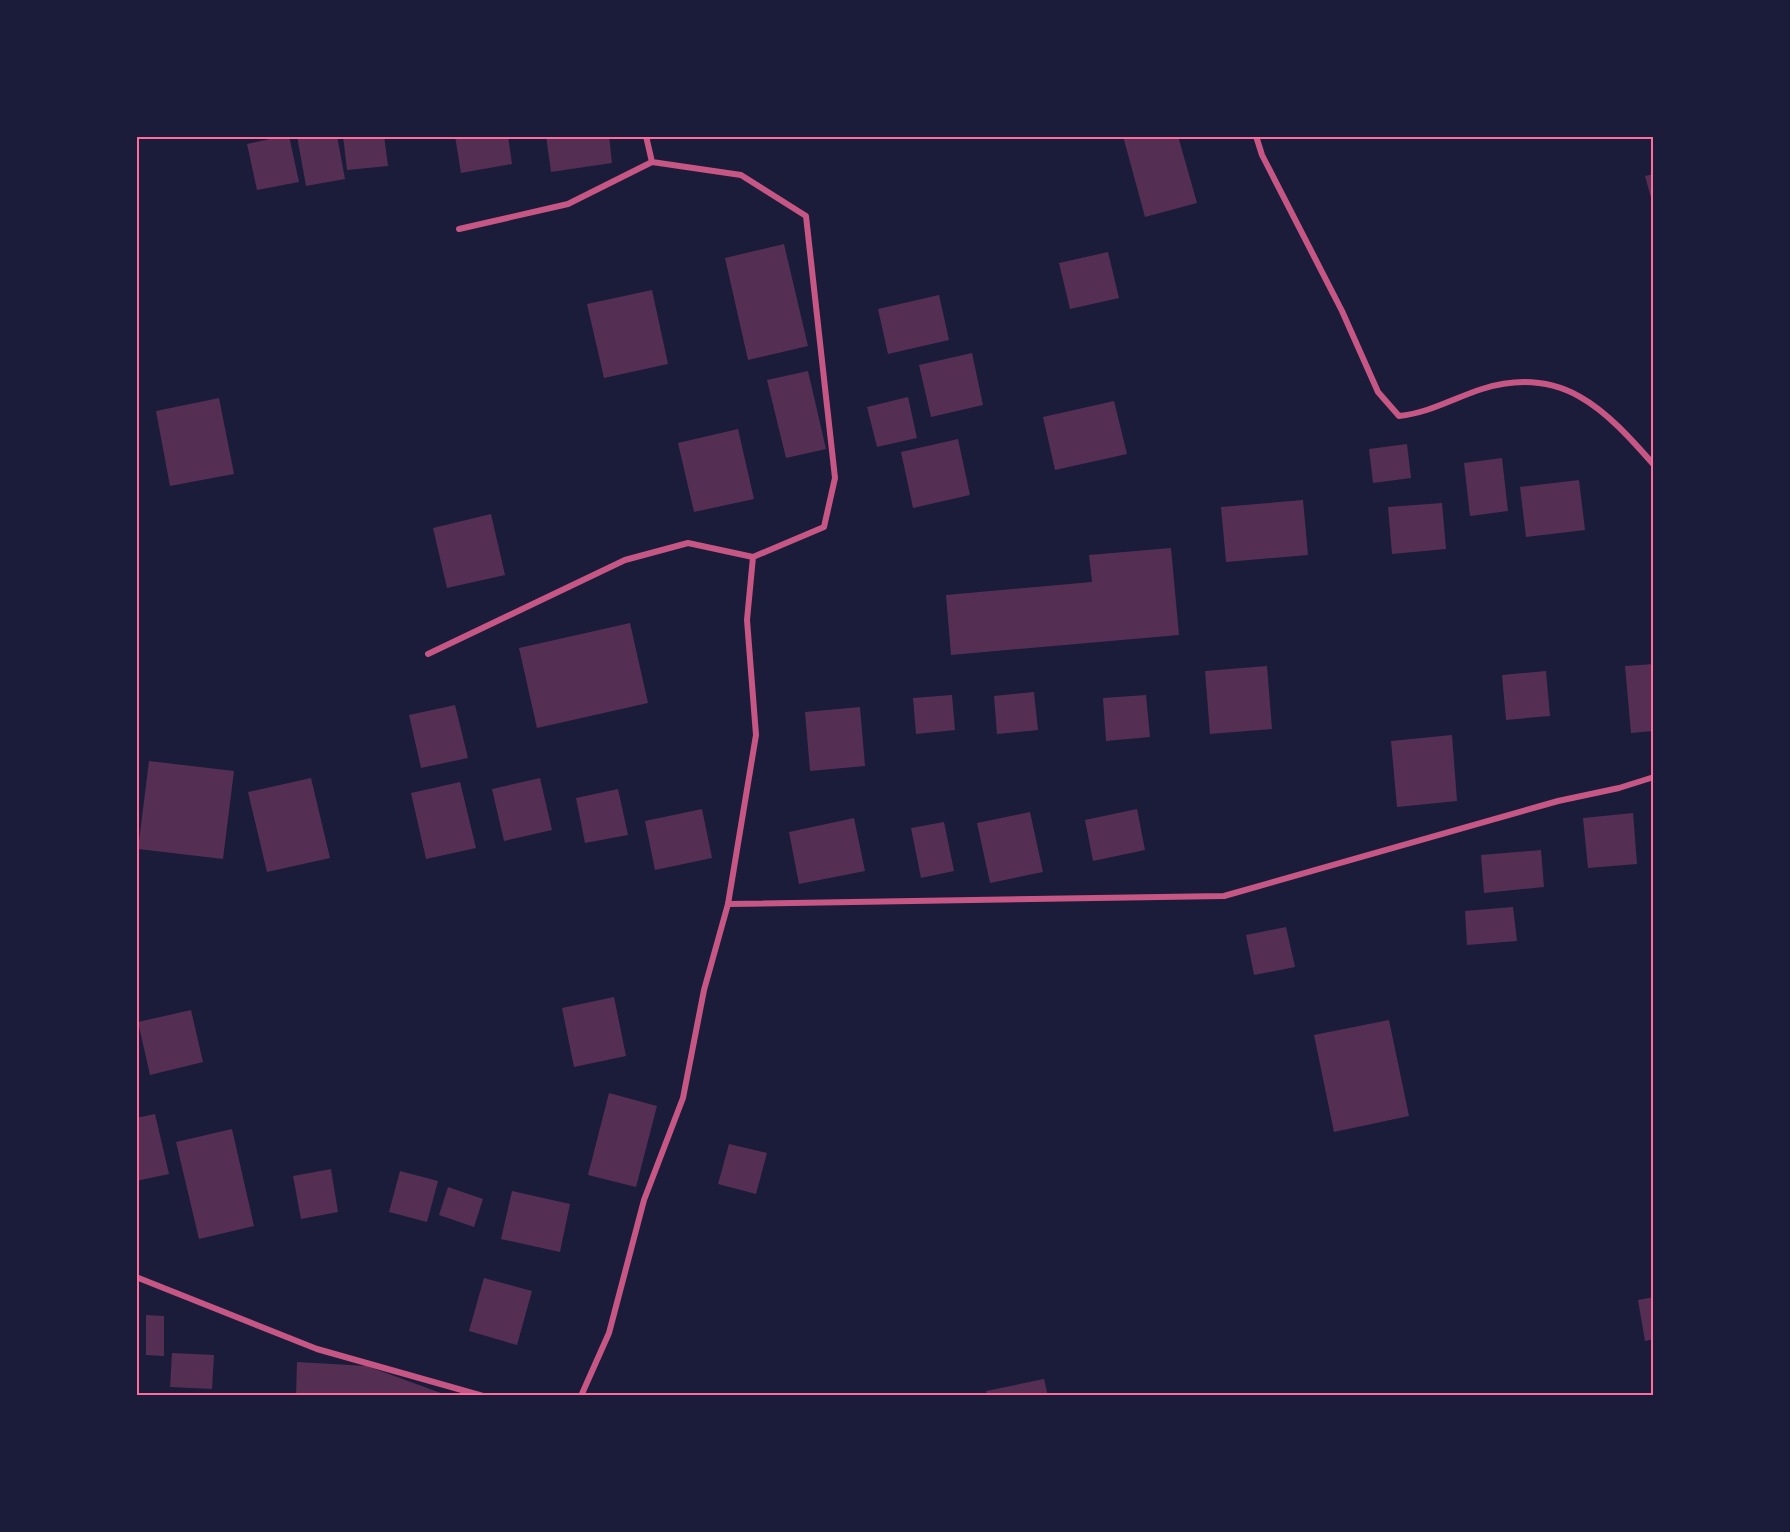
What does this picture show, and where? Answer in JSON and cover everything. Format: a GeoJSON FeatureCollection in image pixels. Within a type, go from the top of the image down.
{"type":"FeatureCollection","features":[{"type":"Feature","properties":{"kind":"street"},"geometry":{"type":"LineString","coordinates":[[646,136],[652,162]]}},
{"type":"Feature","properties":{"kind":"street"},"geometry":{"type":"LineString","coordinates":[[1256,136],[1262,155],[1342,311],[1378,392],[1399,416],[1418,414],[1480,390],[1508,382],[1539,383],[1567,389],[1607,414],[1653,465]]}},
{"type":"Feature","properties":{"kind":"street"},"geometry":{"type":"LineString","coordinates":[[428,654],[625,560],[688,543],[753,556],[824,527],[835,478],[806,216],[741,175],[652,162],[568,204],[459,229]]}},
{"type":"Feature","properties":{"kind":"street"},"geometry":{"type":"LineString","coordinates":[[581,1395],[609,1333],[644,1200],[683,1098],[704,990],[728,904],[756,735],[747,620],[753,556]]}},
{"type":"Feature","properties":{"kind":"street"},"geometry":{"type":"LineString","coordinates":[[728,904],[1224,896],[1558,801],[1619,788],[1653,777]]}},
{"type":"Feature","properties":{"kind":"street"},"geometry":{"type":"LineString","coordinates":[[136,1277],[317,1349],[483,1395]]}},
{"type":"Feature","properties":{"kind":"building"},"geometry":{"type":"Polygon","coordinates":[[[289,136],[299,182],[257,190],[247,144],[289,136]]]}},
{"type":"Feature","properties":{"kind":"building"},"geometry":{"type":"Polygon","coordinates":[[[297,136],[337,136],[345,179],[306,186],[297,136]]]}},
{"type":"Feature","properties":{"kind":"building"},"geometry":{"type":"Polygon","coordinates":[[[343,136],[384,136],[388,166],[347,170],[343,136]]]}},
{"type":"Feature","properties":{"kind":"building"},"geometry":{"type":"Polygon","coordinates":[[[455,136],[508,136],[512,164],[461,173],[455,136]]]}},
{"type":"Feature","properties":{"kind":"building"},"geometry":{"type":"Polygon","coordinates":[[[546,136],[609,136],[612,163],[551,172],[546,136]]]}},
{"type":"Feature","properties":{"kind":"building"},"geometry":{"type":"Polygon","coordinates":[[[1123,136],[1178,136],[1197,203],[1145,217],[1123,136]]]}},
{"type":"Feature","properties":{"kind":"building"},"geometry":{"type":"Polygon","coordinates":[[[1654,174],[1654,205],[1653,205],[1645,176],[1654,174]]]}},
{"type":"Feature","properties":{"kind":"building"},"geometry":{"type":"Polygon","coordinates":[[[784,244],[808,346],[748,360],[725,258],[784,244]]]}},
{"type":"Feature","properties":{"kind":"building"},"geometry":{"type":"Polygon","coordinates":[[[1108,252],[1119,298],[1070,309],[1059,263],[1108,252]]]}},
{"type":"Feature","properties":{"kind":"building"},"geometry":{"type":"Polygon","coordinates":[[[652,290],[668,364],[604,378],[587,304],[652,290]]]}},
{"type":"Feature","properties":{"kind":"building"},"geometry":{"type":"Polygon","coordinates":[[[939,295],[949,340],[888,354],[878,309],[939,295]]]}},
{"type":"Feature","properties":{"kind":"building"},"geometry":{"type":"Polygon","coordinates":[[[972,353],[983,405],[931,417],[919,365],[972,353]]]}},
{"type":"Feature","properties":{"kind":"building"},"geometry":{"type":"Polygon","coordinates":[[[808,371],[826,449],[786,458],[767,380],[808,371]]]}},
{"type":"Feature","properties":{"kind":"building"},"geometry":{"type":"Polygon","coordinates":[[[908,397],[917,438],[877,447],[867,407],[908,397]]]}},
{"type":"Feature","properties":{"kind":"building"},"geometry":{"type":"Polygon","coordinates":[[[219,398],[234,474],[170,486],[156,411],[219,398]]]}},
{"type":"Feature","properties":{"kind":"building"},"geometry":{"type":"Polygon","coordinates":[[[1114,401],[1127,454],[1055,470],[1043,417],[1114,401]]]}},
{"type":"Feature","properties":{"kind":"building"},"geometry":{"type":"Polygon","coordinates":[[[738,429],[754,499],[694,512],[678,443],[738,429]]]}},
{"type":"Feature","properties":{"kind":"building"},"geometry":{"type":"Polygon","coordinates":[[[958,439],[970,495],[913,508],[901,452],[958,439]]]}},
{"type":"Feature","properties":{"kind":"building"},"geometry":{"type":"Polygon","coordinates":[[[1407,444],[1411,478],[1373,483],[1369,449],[1407,444]]]}},
{"type":"Feature","properties":{"kind":"building"},"geometry":{"type":"Polygon","coordinates":[[[1502,458],[1508,511],[1470,516],[1464,463],[1502,458]]]}},
{"type":"Feature","properties":{"kind":"building"},"geometry":{"type":"Polygon","coordinates":[[[1579,480],[1585,530],[1526,537],[1520,487],[1579,480]]]}},
{"type":"Feature","properties":{"kind":"building"},"geometry":{"type":"Polygon","coordinates":[[[1303,500],[1308,555],[1226,562],[1221,507],[1303,500]]]}},
{"type":"Feature","properties":{"kind":"building"},"geometry":{"type":"Polygon","coordinates":[[[1442,503],[1446,549],[1392,554],[1388,507],[1442,503]]]}},
{"type":"Feature","properties":{"kind":"building"},"geometry":{"type":"Polygon","coordinates":[[[491,514],[505,575],[447,588],[433,528],[491,514]]]}},
{"type":"Feature","properties":{"kind":"building"},"geometry":{"type":"Polygon","coordinates":[[[1171,548],[1179,635],[951,655],[946,595],[1092,582],[1089,555],[1171,548]]]}},
{"type":"Feature","properties":{"kind":"building"},"geometry":{"type":"Polygon","coordinates":[[[630,623],[648,703],[537,728],[519,648],[630,623]]]}},
{"type":"Feature","properties":{"kind":"building"},"geometry":{"type":"Polygon","coordinates":[[[1654,664],[1654,731],[1631,733],[1625,666],[1654,664]]]}},
{"type":"Feature","properties":{"kind":"building"},"geometry":{"type":"Polygon","coordinates":[[[1267,666],[1272,729],[1210,734],[1205,671],[1267,666]]]}},
{"type":"Feature","properties":{"kind":"building"},"geometry":{"type":"Polygon","coordinates":[[[1546,671],[1550,716],[1506,720],[1502,675],[1546,671]]]}},
{"type":"Feature","properties":{"kind":"building"},"geometry":{"type":"Polygon","coordinates":[[[1034,692],[1038,730],[997,734],[994,696],[1034,692]]]}},
{"type":"Feature","properties":{"kind":"building"},"geometry":{"type":"Polygon","coordinates":[[[952,695],[955,730],[916,734],[913,698],[952,695]]]}},
{"type":"Feature","properties":{"kind":"building"},"geometry":{"type":"Polygon","coordinates":[[[1146,695],[1150,737],[1106,741],[1103,698],[1146,695]]]}},
{"type":"Feature","properties":{"kind":"building"},"geometry":{"type":"Polygon","coordinates":[[[455,705],[468,758],[421,768],[409,715],[455,705]]]}},
{"type":"Feature","properties":{"kind":"building"},"geometry":{"type":"Polygon","coordinates":[[[860,707],[865,766],[810,771],[805,712],[860,707]]]}},
{"type":"Feature","properties":{"kind":"building"},"geometry":{"type":"Polygon","coordinates":[[[1452,735],[1457,801],[1397,807],[1391,741],[1452,735]]]}},
{"type":"Feature","properties":{"kind":"building"},"geometry":{"type":"Polygon","coordinates":[[[149,761],[234,771],[223,859],[138,849],[149,761]]]}},
{"type":"Feature","properties":{"kind":"building"},"geometry":{"type":"Polygon","coordinates":[[[311,778],[330,858],[267,872],[248,792],[311,778]]]}},
{"type":"Feature","properties":{"kind":"building"},"geometry":{"type":"Polygon","coordinates":[[[540,778],[552,830],[504,841],[492,789],[540,778]]]}},
{"type":"Feature","properties":{"kind":"building"},"geometry":{"type":"Polygon","coordinates":[[[460,782],[476,848],[426,859],[411,793],[460,782]]]}},
{"type":"Feature","properties":{"kind":"building"},"geometry":{"type":"Polygon","coordinates":[[[618,789],[628,835],[585,843],[576,798],[618,789]]]}},
{"type":"Feature","properties":{"kind":"building"},"geometry":{"type":"Polygon","coordinates":[[[702,809],[712,858],[655,870],[645,821],[702,809]]]}},
{"type":"Feature","properties":{"kind":"building"},"geometry":{"type":"Polygon","coordinates":[[[1137,809],[1145,850],[1093,861],[1085,820],[1137,809]]]}},
{"type":"Feature","properties":{"kind":"building"},"geometry":{"type":"Polygon","coordinates":[[[1030,812],[1043,872],[990,883],[977,823],[1030,812]]]}},
{"type":"Feature","properties":{"kind":"building"},"geometry":{"type":"Polygon","coordinates":[[[1633,813],[1637,864],[1588,868],[1583,818],[1633,813]]]}},
{"type":"Feature","properties":{"kind":"building"},"geometry":{"type":"Polygon","coordinates":[[[854,818],[865,871],[799,884],[789,832],[854,818]]]}},
{"type":"Feature","properties":{"kind":"building"},"geometry":{"type":"Polygon","coordinates":[[[944,822],[954,871],[921,878],[911,828],[944,822]]]}},
{"type":"Feature","properties":{"kind":"building"},"geometry":{"type":"Polygon","coordinates":[[[1541,850],[1544,887],[1484,893],[1481,855],[1541,850]]]}},
{"type":"Feature","properties":{"kind":"building"},"geometry":{"type":"Polygon","coordinates":[[[1513,907],[1517,941],[1467,945],[1465,911],[1513,907]]]}},
{"type":"Feature","properties":{"kind":"building"},"geometry":{"type":"Polygon","coordinates":[[[1286,927],[1295,967],[1254,975],[1246,935],[1286,927]]]}},
{"type":"Feature","properties":{"kind":"building"},"geometry":{"type":"Polygon","coordinates":[[[614,997],[626,1056],[574,1067],[562,1008],[614,997]]]}},
{"type":"Feature","properties":{"kind":"building"},"geometry":{"type":"Polygon","coordinates":[[[191,1010],[203,1062],[150,1075],[138,1022],[191,1010]]]}},
{"type":"Feature","properties":{"kind":"building"},"geometry":{"type":"Polygon","coordinates":[[[1389,1020],[1409,1116],[1334,1132],[1314,1035],[1389,1020]]]}},
{"type":"Feature","properties":{"kind":"building"},"geometry":{"type":"Polygon","coordinates":[[[609,1093],[657,1106],[636,1187],[588,1175],[609,1093]]]}},
{"type":"Feature","properties":{"kind":"building"},"geometry":{"type":"Polygon","coordinates":[[[155,1114],[169,1174],[136,1181],[136,1118],[155,1114]]]}},
{"type":"Feature","properties":{"kind":"building"},"geometry":{"type":"Polygon","coordinates":[[[232,1129],[254,1226],[199,1239],[176,1142],[232,1129]]]}},
{"type":"Feature","properties":{"kind":"building"},"geometry":{"type":"Polygon","coordinates":[[[729,1144],[767,1153],[756,1194],[718,1184],[729,1144]]]}},
{"type":"Feature","properties":{"kind":"building"},"geometry":{"type":"Polygon","coordinates":[[[331,1169],[338,1212],[301,1219],[293,1176],[331,1169]]]}},
{"type":"Feature","properties":{"kind":"building"},"geometry":{"type":"Polygon","coordinates":[[[400,1171],[438,1181],[427,1222],[389,1212],[400,1171]]]}},
{"type":"Feature","properties":{"kind":"building"},"geometry":{"type":"Polygon","coordinates":[[[448,1187],[483,1199],[474,1227],[439,1215],[448,1187]]]}},
{"type":"Feature","properties":{"kind":"building"},"geometry":{"type":"Polygon","coordinates":[[[512,1191],[570,1204],[560,1252],[501,1239],[512,1191]]]}},
{"type":"Feature","properties":{"kind":"building"},"geometry":{"type":"Polygon","coordinates":[[[484,1278],[532,1291],[517,1345],[469,1331],[484,1278]]]}},
{"type":"Feature","properties":{"kind":"building"},"geometry":{"type":"Polygon","coordinates":[[[1654,1297],[1654,1339],[1645,1341],[1638,1300],[1654,1297]]]}},
{"type":"Feature","properties":{"kind":"building"},"geometry":{"type":"Polygon","coordinates":[[[146,1315],[164,1316],[164,1356],[146,1355],[146,1315]]]}},
{"type":"Feature","properties":{"kind":"building"},"geometry":{"type":"Polygon","coordinates":[[[172,1353],[214,1355],[212,1389],[170,1387],[172,1353]]]}},
{"type":"Feature","properties":{"kind":"building"},"geometry":{"type":"Polygon","coordinates":[[[297,1362],[367,1366],[449,1396],[296,1396],[297,1362]]]}},
{"type":"Feature","properties":{"kind":"building"},"geometry":{"type":"Polygon","coordinates":[[[1044,1379],[1048,1396],[987,1396],[986,1391],[1044,1379]]]}}]}
